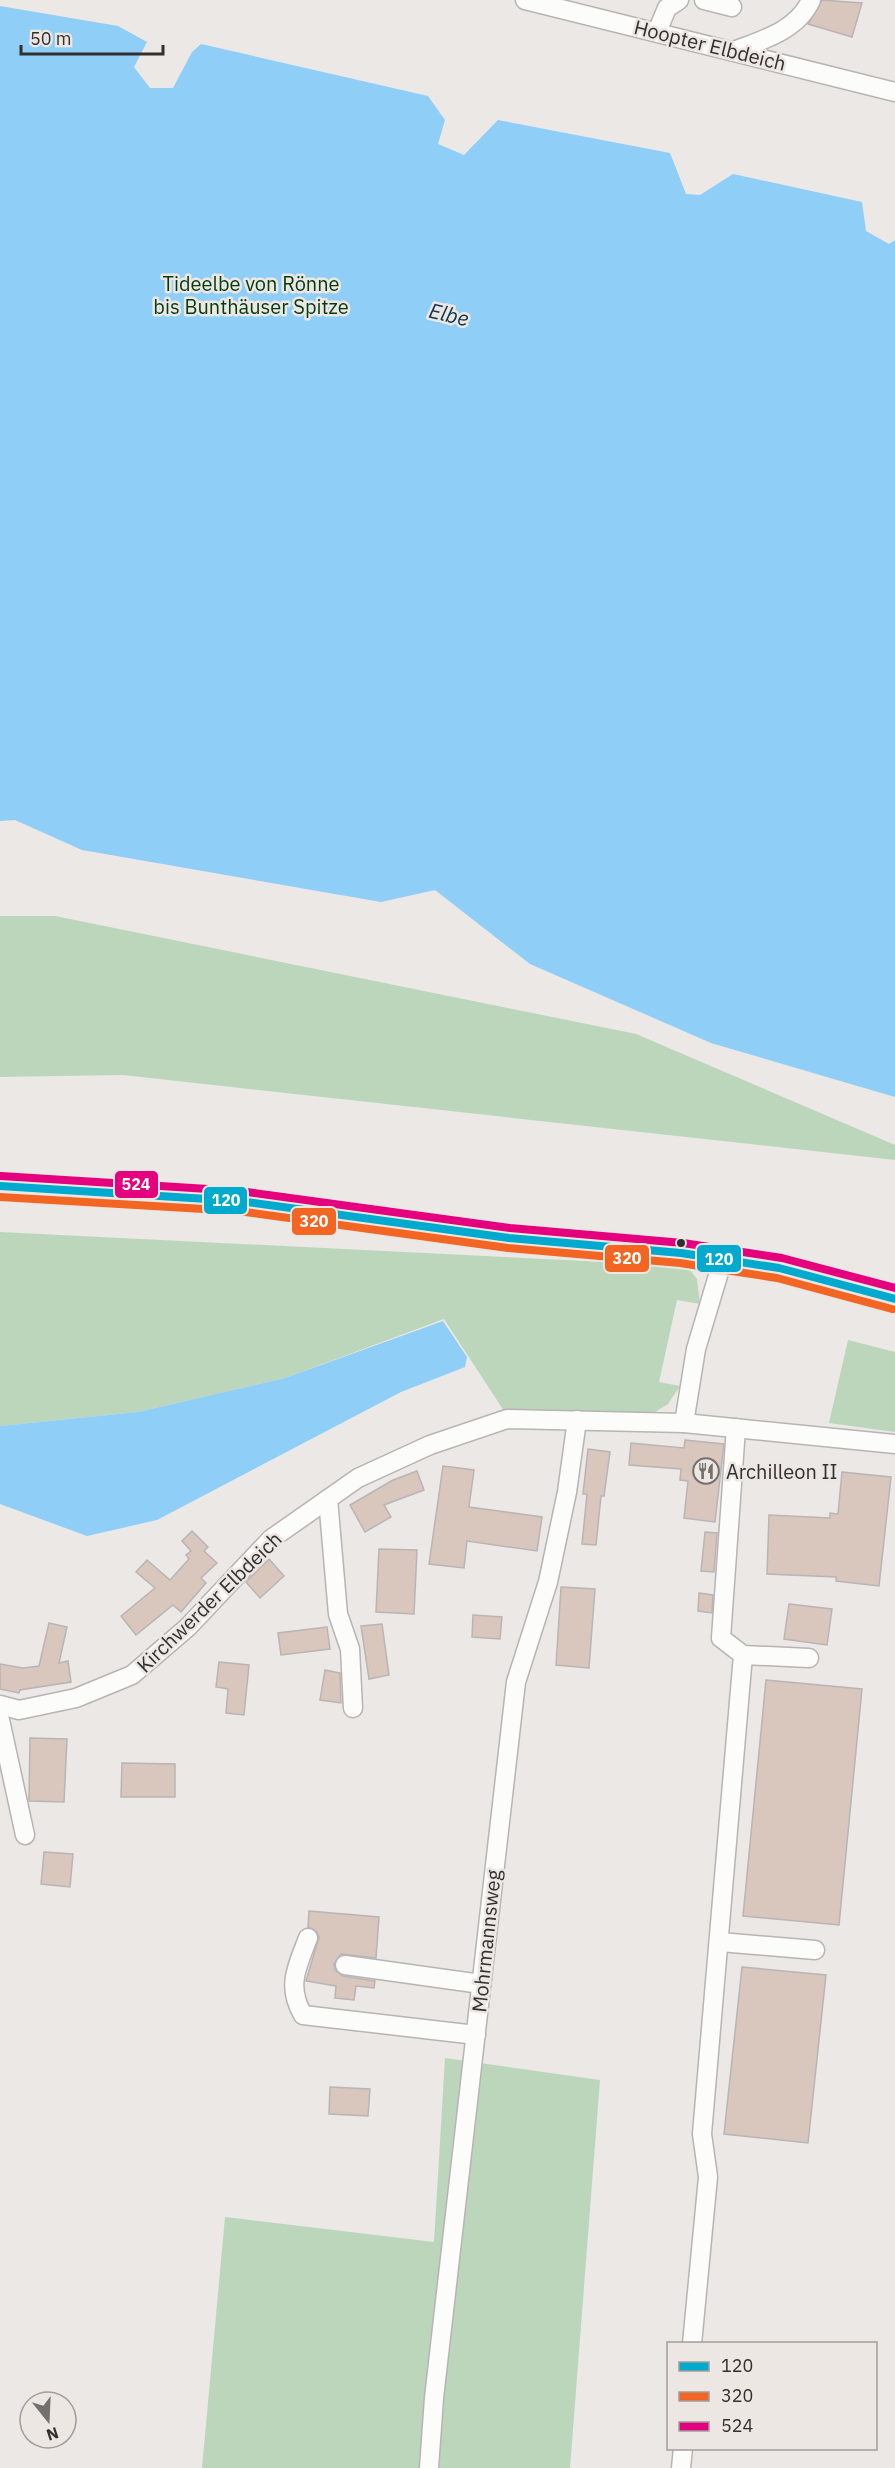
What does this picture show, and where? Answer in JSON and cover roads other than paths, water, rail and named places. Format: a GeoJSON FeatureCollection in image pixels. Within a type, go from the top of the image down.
{"type":"FeatureCollection","features":[{"type":"Feature","properties":{"kind":"street","name":"Hoopter Elbdeich"},"geometry":{"type":"LineString","coordinates":[[525,0],[895,92]]}},
{"type":"Feature","properties":{"kind":"street"},"geometry":{"type":"LineString","coordinates":[[704,0],[732,7]]}},
{"type":"Feature","properties":{"kind":"street"},"geometry":{"type":"LineString","coordinates":[[734,51],[779,34],[800,16],[811,0]]}},
{"type":"Feature","properties":{"kind":"street"},"geometry":{"type":"LineString","coordinates":[[657,32],[671,3]]}},
{"type":"Feature","properties":{"kind":"street"},"geometry":{"type":"LineString","coordinates":[[0,1186],[240,1201],[509,1238],[723,1259],[779,1268],[895,1299]]}},
{"type":"Feature","properties":{"kind":"street"},"geometry":{"type":"LineString","coordinates":[[684,1423],[696,1349],[723,1259]]}},
{"type":"Feature","properties":{"kind":"street","name":"Kirchwerder Elbdeich"},"geometry":{"type":"LineString","coordinates":[[0,1711],[19,1710],[76,1698],[132,1675],[188,1627],[271,1539],[357,1478],[430,1445],[507,1419],[684,1423],[895,1444]]}},
{"type":"Feature","properties":{"kind":"street","name":"Mohrmannsweg"},"geometry":{"type":"LineString","coordinates":[[429,2468],[434,2398],[516,1682],[548,1582],[567,1492],[577,1420]]}},
{"type":"Feature","properties":{"kind":"street"},"geometry":{"type":"LineString","coordinates":[[736,1428],[721,1638],[743,1655],[809,1658]]}},
{"type":"Feature","properties":{"kind":"street"},"geometry":{"type":"LineString","coordinates":[[328,1499],[338,1614],[350,1649],[353,1708]]}},
{"type":"Feature","properties":{"kind":"street"},"geometry":{"type":"LineString","coordinates":[[692,2342],[708,2177],[702,2134],[743,1655]]}},
{"type":"Feature","properties":{"kind":"street"},"geometry":{"type":"LineString","coordinates":[[0,1711],[25,1835]]}},
{"type":"Feature","properties":{"kind":"street"},"geometry":{"type":"LineString","coordinates":[[308,1938],[294,1977],[294,2000],[303,2015],[476,2035]]}},
{"type":"Feature","properties":{"kind":"street"},"geometry":{"type":"LineString","coordinates":[[720,1942],[815,1950]]}},
{"type":"Feature","properties":{"kind":"street"},"geometry":{"type":"LineString","coordinates":[[345,1965],[481,1984]]}},
{"type":"Feature","properties":{"kind":"street"},"geometry":{"type":"LineString","coordinates":[[681,2468],[682,2450]]}},
{"type":"Feature","properties":{"kind":"water","name":"Elbe"},"geometry":{"type":"Polygon","coordinates":[[[0,6],[118,26],[147,42],[134,67],[150,88],[173,88],[192,52],[201,44],[428,96],[445,120],[438,144],[464,155],[498,120],[670,153],[686,194],[700,195],[733,174],[862,202],[866,231],[889,244],[895,240],[895,1097],[711,1043],[530,964],[435,890],[381,902],[82,850],[15,820],[0,821],[0,6]]]}},
{"type":"Feature","properties":{"kind":"water"},"geometry":{"type":"Polygon","coordinates":[[[443,1321],[467,1357],[465,1367],[401,1392],[157,1520],[87,1536],[0,1504],[0,1426],[138,1412],[285,1378],[443,1321]]]}},
{"type":"Feature","properties":{"kind":"place","name":"Archilleon II"},"geometry":{"type":"Point","coordinates":[706,1471]}},
{"type":"Feature","properties":{"kind":"park label","name":"Tideelbe von Rönne bis Bunthäuser Spitze"},"geometry":{"type":"Point","coordinates":[251,294]}}]}
